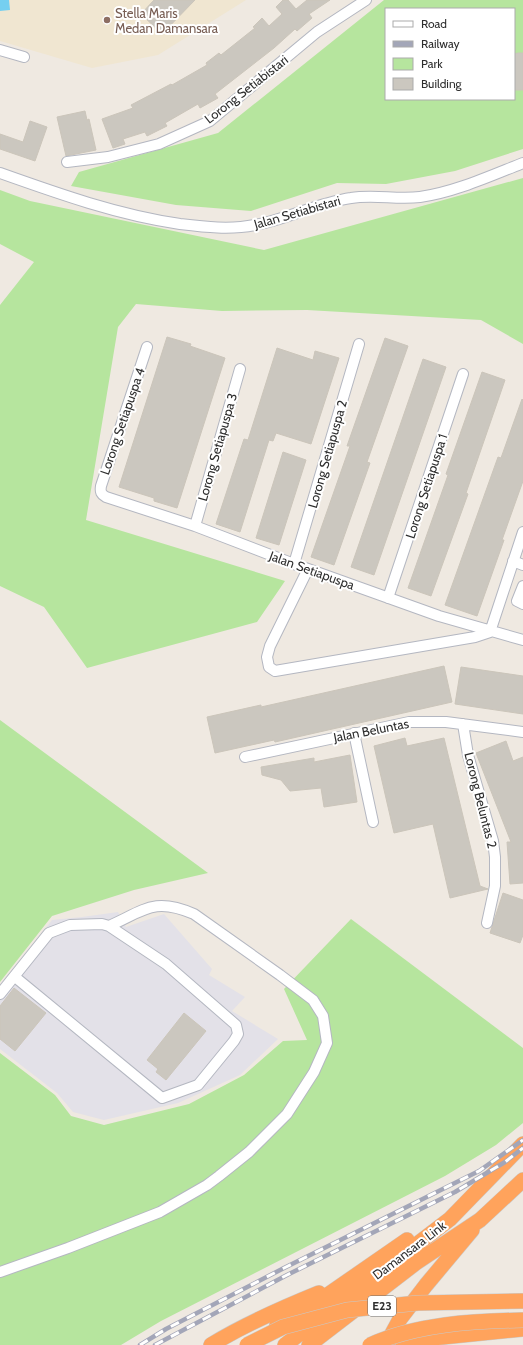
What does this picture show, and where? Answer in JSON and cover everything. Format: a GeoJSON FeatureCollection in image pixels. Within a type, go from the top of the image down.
{"type":"FeatureCollection","features":[{"type":"Feature","properties":{"kind":"highway","name":"Damansara Link"},"geometry":{"type":"LineString","coordinates":[[285,1345],[450,1220],[523,1144]]}},
{"type":"Feature","properties":{"kind":"highway","name":"Damansara Link"},"geometry":{"type":"LineString","coordinates":[[309,1345],[417,1262],[480,1220],[523,1180]]}},
{"type":"Feature","properties":{"kind":"highway"},"geometry":{"type":"LineString","coordinates":[[239,1345],[303,1312],[478,1190]]}},
{"type":"Feature","properties":{"kind":"highway"},"geometry":{"type":"LineString","coordinates":[[386,1345],[400,1320],[426,1285],[456,1251],[480,1220]]}},
{"type":"Feature","properties":{"kind":"highway"},"geometry":{"type":"LineString","coordinates":[[211,1345],[225,1336],[281,1308],[344,1283]]}},
{"type":"Feature","properties":{"kind":"highway","name":"E23"},"geometry":{"type":"LineString","coordinates":[[247,1345],[283,1327],[347,1310],[418,1303],[523,1301]]}},
{"type":"Feature","properties":{"kind":"highway"},"geometry":{"type":"LineString","coordinates":[[370,1345],[384,1339],[426,1328],[463,1323],[523,1320]]}},
{"type":"Feature","properties":{"kind":"highway"},"geometry":{"type":"LineString","coordinates":[[255,1345],[283,1327]]}},
{"type":"Feature","properties":{"kind":"highway"},"geometry":{"type":"LineString","coordinates":[[403,1345],[433,1338],[523,1329]]}},
{"type":"Feature","properties":{"kind":"street","name":"Lorong Setiabistari"},"geometry":{"type":"LineString","coordinates":[[67,162],[108,157],[159,144],[210,121],[317,32],[366,0]]}},
{"type":"Feature","properties":{"kind":"street"},"geometry":{"type":"LineString","coordinates":[[0,50],[24,57]]}},
{"type":"Feature","properties":{"kind":"street","name":"Jalan Setiabistari"},"geometry":{"type":"LineString","coordinates":[[0,173],[84,203],[158,221],[205,227],[231,228],[256,225],[334,200],[355,197],[376,196],[402,198],[434,195],[480,180],[523,163]]}},
{"type":"Feature","properties":{"kind":"street","name":"Lorong Setiapuspa 2"},"geometry":{"type":"LineString","coordinates":[[294,564],[359,344]]}},
{"type":"Feature","properties":{"kind":"street","name":"Lorong Setiapuspa 4"},"geometry":{"type":"LineString","coordinates":[[102,495],[100,492],[101,486],[147,347]]}},
{"type":"Feature","properties":{"kind":"street","name":"Lorong Setiapuspa 3"},"geometry":{"type":"LineString","coordinates":[[195,526],[240,369]]}},
{"type":"Feature","properties":{"kind":"street","name":"Lorong Setiapuspa 1"},"geometry":{"type":"LineString","coordinates":[[388,598],[463,374]]}},
{"type":"Feature","properties":{"kind":"street","name":"Jalan Setiapuspa"},"geometry":{"type":"LineString","coordinates":[[102,495],[195,526],[294,564],[439,616],[490,632],[523,640]]}},
{"type":"Feature","properties":{"kind":"street"},"geometry":{"type":"LineString","coordinates":[[308,569],[270,646],[267,657],[269,667],[275,671],[475,638],[490,632],[518,563],[523,532]]}},
{"type":"Feature","properties":{"kind":"street"},"geometry":{"type":"LineString","coordinates":[[523,586],[517,601],[523,604]]}},
{"type":"Feature","properties":{"kind":"street","name":"Jalan Beluntas"},"geometry":{"type":"LineString","coordinates":[[245,757],[409,722],[446,722],[523,732]]}},
{"type":"Feature","properties":{"kind":"street","name":"Lorong Beluntas 2"},"geometry":{"type":"LineString","coordinates":[[463,724],[468,756],[492,841],[495,858],[495,886],[487,923]]}},
{"type":"Feature","properties":{"kind":"street"},"geometry":{"type":"LineString","coordinates":[[354,734],[373,822]]}},
{"type":"Feature","properties":{"kind":"street"},"geometry":{"type":"LineString","coordinates":[[0,1272],[68,1248],[160,1212],[220,1176],[249,1152],[287,1114],[314,1072],[327,1043],[323,1016],[313,1000],[194,914],[180,908],[165,905],[153,906],[108,926]]}},
{"type":"Feature","properties":{"kind":"street"},"geometry":{"type":"LineString","coordinates":[[0,994],[49,933],[70,925],[102,924],[108,926],[166,964],[236,1025],[238,1034],[198,1085],[162,1098],[15,977]]}},
{"type":"Feature","properties":{"kind":"shaded area","name":"Stella Maris Medan Damansara"},"geometry":{"type":"Polygon","coordinates":[[[0,0],[246,0],[158,55],[92,68],[0,41],[0,0]]]}},
{"type":"Feature","properties":{"kind":"shaded area"},"geometry":{"type":"Polygon","coordinates":[[[118,912],[126,927],[164,914],[212,969],[209,975],[245,997],[232,1011],[278,1039],[240,1075],[178,1103],[104,1120],[73,1112],[57,1093],[0,1049],[0,987],[52,920],[118,912]]]}},
{"type":"Feature","properties":{"kind":"green space"},"geometry":{"type":"Polygon","coordinates":[[[384,0],[523,0],[523,149],[455,171],[386,184],[337,183],[251,211],[176,205],[71,186],[79,172],[218,133],[384,0]]]}},
{"type":"Feature","properties":{"kind":"green space"},"geometry":{"type":"Polygon","coordinates":[[[523,178],[523,344],[481,320],[307,310],[222,311],[136,304],[118,327],[86,520],[285,581],[257,622],[87,668],[44,607],[0,586],[0,305],[34,262],[0,244],[0,190],[30,201],[264,250],[523,178]]]}},
{"type":"Feature","properties":{"kind":"green space"},"geometry":{"type":"Polygon","coordinates":[[[0,720],[208,873],[134,890],[52,916],[0,982],[0,720]]]}},
{"type":"Feature","properties":{"kind":"green space"},"geometry":{"type":"Polygon","coordinates":[[[351,919],[523,1048],[523,1123],[496,1145],[445,1176],[161,1321],[121,1345],[0,1345],[0,1053],[55,1095],[71,1116],[104,1125],[189,1104],[244,1075],[283,1041],[307,1040],[284,989],[351,919]]]}},
{"type":"Feature","properties":{"kind":"water"},"geometry":{"type":"Polygon","coordinates":[[[0,0],[9,0],[10,10],[0,11],[0,0]]]}},
{"type":"Feature","properties":{"kind":"building"},"geometry":{"type":"Polygon","coordinates":[[[154,0],[195,0],[162,34],[141,14],[154,0]]]}},
{"type":"Feature","properties":{"kind":"building"},"geometry":{"type":"Polygon","coordinates":[[[283,0],[288,0],[296,9],[307,0],[330,0],[309,14],[312,18],[297,31],[295,29],[274,48],[215,94],[218,98],[200,108],[198,104],[165,123],[167,126],[147,136],[145,132],[123,139],[125,144],[113,148],[102,119],[133,108],[131,105],[171,84],[172,85],[207,65],[206,63],[219,53],[221,55],[255,28],[253,27],[262,18],[269,26],[282,14],[276,7],[283,0]]]}},
{"type":"Feature","properties":{"kind":"building"},"geometry":{"type":"Polygon","coordinates":[[[523,53],[523,90],[515,90],[515,54],[523,53]]]}},
{"type":"Feature","properties":{"kind":"building"},"geometry":{"type":"Polygon","coordinates":[[[85,111],[87,120],[89,119],[96,150],[66,156],[57,117],[85,111]]]}},
{"type":"Feature","properties":{"kind":"building"},"geometry":{"type":"Polygon","coordinates":[[[30,121],[47,127],[35,161],[0,149],[0,134],[23,142],[30,121]]]}},
{"type":"Feature","properties":{"kind":"building"},"geometry":{"type":"Polygon","coordinates":[[[167,337],[191,344],[190,346],[225,358],[177,508],[154,501],[154,498],[119,487],[167,337]]]}},
{"type":"Feature","properties":{"kind":"building"},"geometry":{"type":"Polygon","coordinates":[[[385,338],[408,346],[367,462],[370,463],[334,565],[311,557],[350,446],[347,446],[385,338]]]}},
{"type":"Feature","properties":{"kind":"building"},"geometry":{"type":"Polygon","coordinates":[[[277,348],[313,360],[315,351],[339,358],[311,444],[276,433],[273,441],[269,440],[240,532],[216,524],[244,439],[248,440],[277,348]]]}},
{"type":"Feature","properties":{"kind":"building"},"geometry":{"type":"Polygon","coordinates":[[[423,359],[446,367],[374,575],[351,567],[423,359]]]}},
{"type":"Feature","properties":{"kind":"building"},"geometry":{"type":"Polygon","coordinates":[[[482,372],[505,380],[466,493],[468,494],[431,596],[408,588],[448,475],[446,474],[482,372]]]}},
{"type":"Feature","properties":{"kind":"building"},"geometry":{"type":"Polygon","coordinates":[[[522,399],[523,481],[477,616],[445,605],[498,457],[501,458],[522,399]]]}},
{"type":"Feature","properties":{"kind":"building"},"geometry":{"type":"Polygon","coordinates":[[[283,452],[306,460],[279,545],[256,538],[283,452]]]}},
{"type":"Feature","properties":{"kind":"building"},"geometry":{"type":"Polygon","coordinates":[[[444,666],[452,702],[275,742],[274,740],[215,753],[207,717],[261,705],[261,707],[444,666]]]}},
{"type":"Feature","properties":{"kind":"building"},"geometry":{"type":"Polygon","coordinates":[[[461,667],[523,676],[523,714],[455,704],[461,667]]]}},
{"type":"Feature","properties":{"kind":"building"},"geometry":{"type":"Polygon","coordinates":[[[405,738],[407,746],[444,738],[480,886],[488,889],[450,898],[433,824],[394,833],[374,746],[405,738]]]}},
{"type":"Feature","properties":{"kind":"building"},"geometry":{"type":"Polygon","coordinates":[[[506,741],[513,761],[523,757],[523,883],[510,884],[507,842],[511,842],[476,753],[506,741]]]}},
{"type":"Feature","properties":{"kind":"building"},"geometry":{"type":"Polygon","coordinates":[[[350,755],[357,802],[324,807],[321,788],[290,791],[281,780],[262,775],[261,767],[314,758],[314,762],[350,755]]]}},
{"type":"Feature","properties":{"kind":"building"},"geometry":{"type":"Polygon","coordinates":[[[503,893],[523,900],[523,935],[520,943],[490,933],[503,893]]]}},
{"type":"Feature","properties":{"kind":"building"},"geometry":{"type":"Polygon","coordinates":[[[14,988],[46,1013],[15,1051],[0,1039],[0,1006],[14,988]]]}},
{"type":"Feature","properties":{"kind":"building"},"geometry":{"type":"Polygon","coordinates":[[[184,1013],[206,1031],[166,1080],[156,1072],[158,1069],[147,1060],[184,1013]]]}},
{"type":"Feature","properties":{"kind":"railway"},"geometry":{"type":"LineString","coordinates":[[140,1345],[166,1329],[284,1268],[479,1171],[523,1140]]}},
{"type":"Feature","properties":{"kind":"railway"},"geometry":{"type":"LineString","coordinates":[[155,1345],[287,1275],[455,1192],[505,1162],[523,1148]]}},
{"type":"Feature","properties":{"kind":"place","name":"Stella Maris Medan Damansara"},"geometry":{"type":"Point","coordinates":[107,20]}}]}
